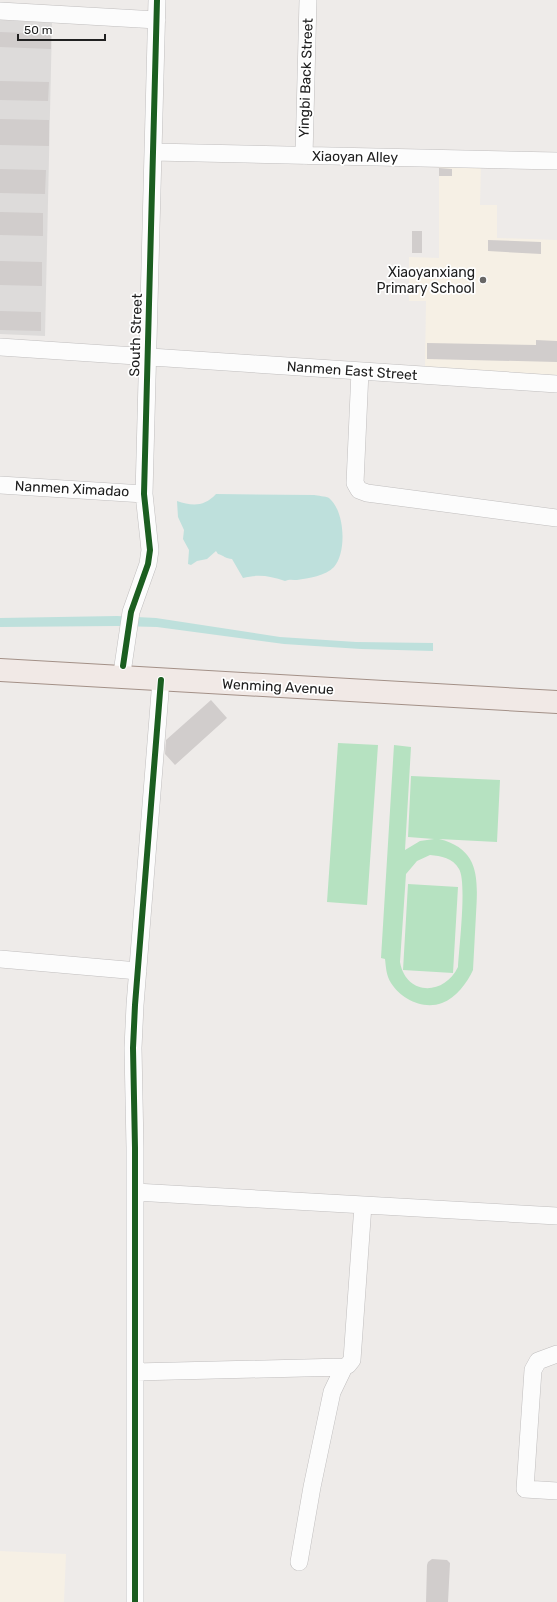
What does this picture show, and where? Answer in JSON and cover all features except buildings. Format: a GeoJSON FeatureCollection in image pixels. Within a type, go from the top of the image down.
{"type":"FeatureCollection","features":[{"type":"Feature","properties":{"kind":"main road","name":"Wenming Avenue"},"geometry":{"type":"LineString","coordinates":[[0,659],[557,691]]}},
{"type":"Feature","properties":{"kind":"main road","name":"Wenming Avenue"},"geometry":{"type":"LineString","coordinates":[[0,670],[557,702]]}},
{"type":"Feature","properties":{"kind":"street","name":"South Street"},"geometry":{"type":"LineString","coordinates":[[123,666],[131,612],[148,564],[150,550],[144,494],[157,0]]}},
{"type":"Feature","properties":{"kind":"street","name":"Yingbi Back Street"},"geometry":{"type":"LineString","coordinates":[[304,156],[308,0]]}},
{"type":"Feature","properties":{"kind":"street"},"geometry":{"type":"LineString","coordinates":[[0,11],[157,20]]}},
{"type":"Feature","properties":{"kind":"street","name":"Xiaoyan Alley"},"geometry":{"type":"LineString","coordinates":[[153,152],[557,161]]}},
{"type":"Feature","properties":{"kind":"street","name":"Nanmen East Street"},"geometry":{"type":"LineString","coordinates":[[0,347],[147,358],[557,384]]}},
{"type":"Feature","properties":{"kind":"street"},"geometry":{"type":"LineString","coordinates":[[360,372],[355,483],[359,490],[367,493],[557,518]]}},
{"type":"Feature","properties":{"kind":"street","name":"Nanmen Ximadao"},"geometry":{"type":"LineString","coordinates":[[0,485],[144,494]]}},
{"type":"Feature","properties":{"kind":"street"},"geometry":{"type":"LineString","coordinates":[[135,1602],[135,1192],[133,1048],[161,680]]}},
{"type":"Feature","properties":{"kind":"street"},"geometry":{"type":"LineString","coordinates":[[0,959],[138,971]]}},
{"type":"Feature","properties":{"kind":"street"},"geometry":{"type":"LineString","coordinates":[[135,1192],[557,1216]]}},
{"type":"Feature","properties":{"kind":"street"},"geometry":{"type":"LineString","coordinates":[[135,1372],[344,1367],[348,1365],[352,1360],[363,1205]]}},
{"type":"Feature","properties":{"kind":"street"},"geometry":{"type":"LineString","coordinates":[[557,1354],[538,1361],[533,1370],[525,1489],[557,1491]]}},
{"type":"Feature","properties":{"kind":"street"},"geometry":{"type":"LineString","coordinates":[[299,1562],[312,1487],[332,1392],[344,1367]]}},
{"type":"Feature","properties":{"kind":"shaded area"},"geometry":{"type":"Polygon","coordinates":[[[0,20],[52,23],[45,336],[0,334],[0,20]]]}},
{"type":"Feature","properties":{"kind":"shaded area","name":"Xiaoyanxiang Primary School"},"geometry":{"type":"Polygon","coordinates":[[[439,161],[481,162],[480,205],[497,205],[497,238],[557,240],[557,375],[425,368],[426,301],[409,301],[409,257],[439,258],[439,161]]]}},
{"type":"Feature","properties":{"kind":"shaded area"},"geometry":{"type":"Polygon","coordinates":[[[0,1551],[66,1554],[64,1602],[0,1602],[0,1551]]]}},
{"type":"Feature","properties":{"kind":"green space"},"geometry":{"type":"Polygon","coordinates":[[[338,743],[378,745],[367,905],[327,902],[338,743]]]}},
{"type":"Feature","properties":{"kind":"green space"},"geometry":{"type":"Polygon","coordinates":[[[394,745],[411,747],[405,850],[420,841],[434,839],[408,837],[411,776],[500,780],[497,842],[439,839],[462,850],[474,867],[477,901],[473,970],[468,980],[452,998],[447,1001],[435,1005],[420,1004],[413,1002],[395,989],[386,971],[385,959],[381,958],[394,745]],[[430,855],[417,861],[406,874],[400,962],[404,973],[410,981],[417,986],[426,988],[435,987],[444,983],[452,977],[458,967],[462,916],[462,887],[459,869],[450,860],[430,855]]]}},
{"type":"Feature","properties":{"kind":"green space"},"geometry":{"type":"Polygon","coordinates":[[[408,884],[458,887],[453,973],[403,970],[408,884]]]}},
{"type":"Feature","properties":{"kind":"water"},"geometry":{"type":"Polygon","coordinates":[[[216,494],[314,495],[329,498],[338,512],[342,532],[341,552],[334,567],[322,575],[285,581],[264,576],[243,578],[232,559],[218,554],[216,551],[207,559],[197,561],[191,565],[188,564],[189,550],[183,539],[184,530],[178,517],[177,501],[188,504],[198,504],[207,501],[216,494]]]}},
{"type":"Feature","properties":{"kind":"water"},"geometry":{"type":"Polygon","coordinates":[[[117,616],[156,618],[280,637],[356,642],[433,643],[433,651],[361,649],[284,644],[157,627],[0,627],[0,618],[117,616]]]}},
{"type":"Feature","properties":{"kind":"cycle path"},"geometry":{"type":"LineString","coordinates":[[123,666],[131,612],[148,564],[150,550],[144,494],[157,0]]}},
{"type":"Feature","properties":{"kind":"cycle path"},"geometry":{"type":"LineString","coordinates":[[135,1602],[135,1148],[133,1048],[135,1005],[161,680]]}},
{"type":"Feature","properties":{"kind":"place","name":"Xiaoyanxiang Primary School"},"geometry":{"type":"Point","coordinates":[483,280]}}]}
